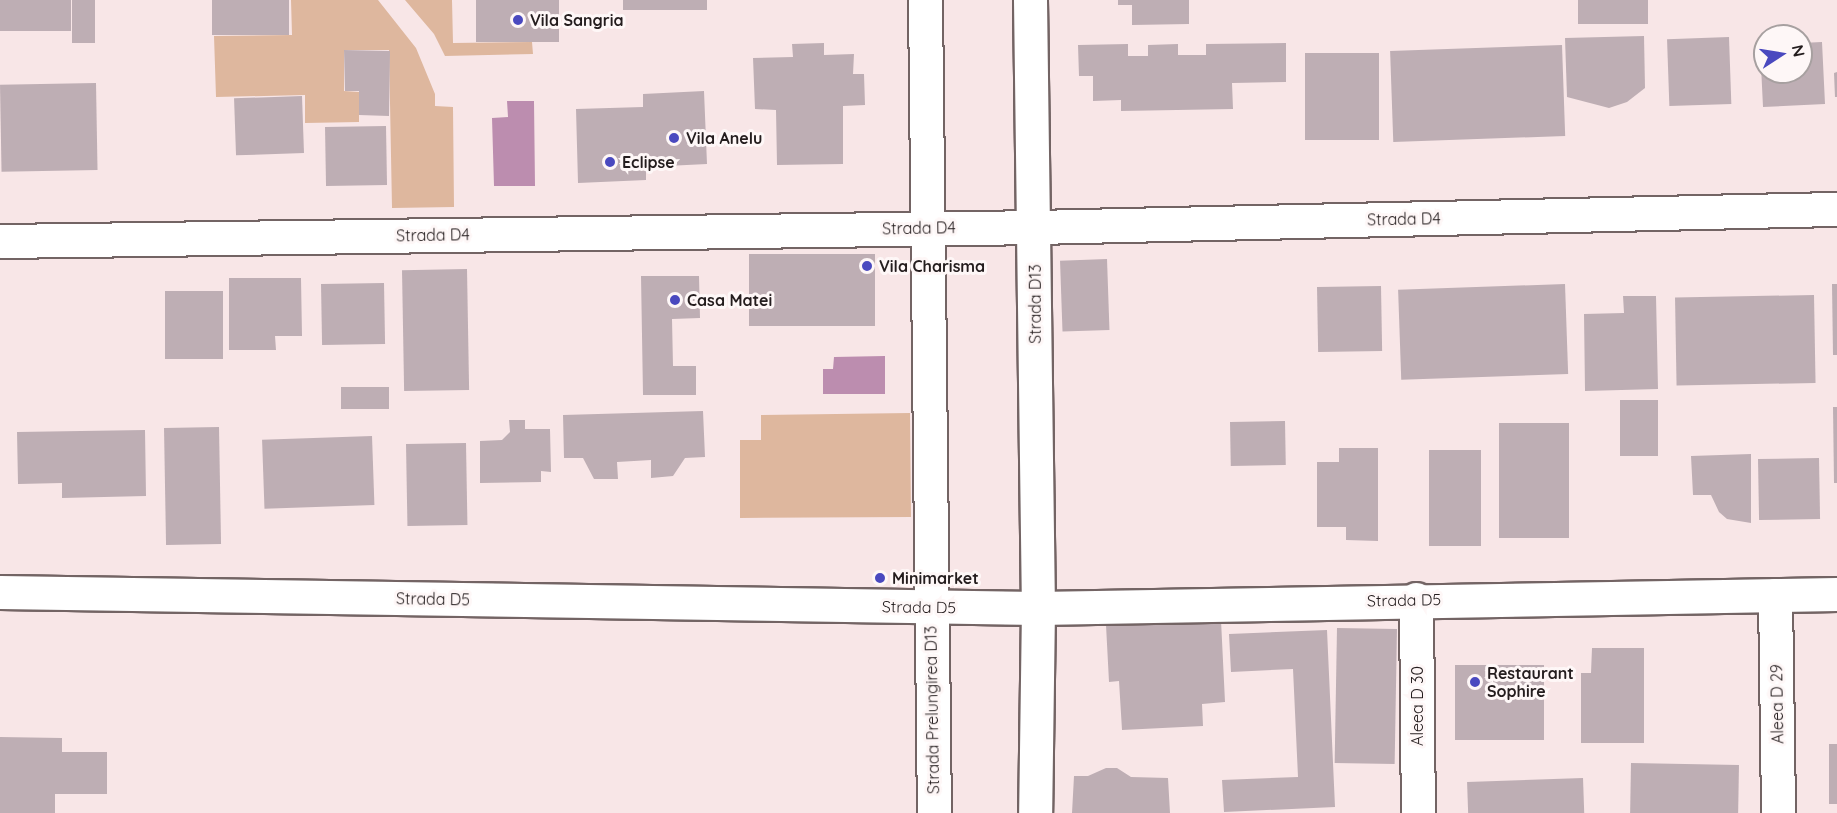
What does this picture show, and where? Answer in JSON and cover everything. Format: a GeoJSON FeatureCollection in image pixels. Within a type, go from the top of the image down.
{"type":"FeatureCollection","features":[{"type":"Feature","properties":{"kind":"street"},"geometry":{"type":"LineString","coordinates":[[924,0],[931,608]]}},
{"type":"Feature","properties":{"kind":"street","name":"Strada D13"},"geometry":{"type":"LineString","coordinates":[[1030,0],[1035,227],[1038,608]]}},
{"type":"Feature","properties":{"kind":"street","name":"Strada D4"},"geometry":{"type":"LineString","coordinates":[[0,241],[1035,227],[1837,209]]}},
{"type":"Feature","properties":{"kind":"street","name":"Strada D5"},"geometry":{"type":"LineString","coordinates":[[0,592],[931,608],[1837,594]]}},
{"type":"Feature","properties":{"kind":"street","name":"Aleea D 29"},"geometry":{"type":"LineString","coordinates":[[1775,595],[1778,813]]}},
{"type":"Feature","properties":{"kind":"street","name":"Aleea D 30"},"geometry":{"type":"LineString","coordinates":[[1416,599],[1418,813]]}},
{"type":"Feature","properties":{"kind":"street","name":"Strada Prelungirea D13"},"geometry":{"type":"LineString","coordinates":[[931,608],[934,813]]}},
{"type":"Feature","properties":{"kind":"street"},"geometry":{"type":"LineString","coordinates":[[1035,813],[1038,608]]}},
{"type":"Feature","properties":{"kind":"shaded area"},"geometry":{"type":"Polygon","coordinates":[[[291,0],[378,0],[416,48],[435,94],[435,106],[453,107],[454,207],[392,208],[389,50],[344,50],[344,91],[359,92],[359,122],[305,123],[305,95],[216,97],[214,36],[292,35],[291,0]]]}},
{"type":"Feature","properties":{"kind":"shaded area"},"geometry":{"type":"Polygon","coordinates":[[[405,0],[452,0],[453,43],[532,42],[533,54],[445,56],[434,34],[405,0]]]}},
{"type":"Feature","properties":{"kind":"shaded area"},"geometry":{"type":"Polygon","coordinates":[[[507,101],[534,101],[535,186],[494,186],[492,118],[508,117],[507,101]]]}},
{"type":"Feature","properties":{"kind":"shaded area"},"geometry":{"type":"Polygon","coordinates":[[[885,356],[885,394],[823,394],[823,369],[833,369],[834,357],[885,356]]]}},
{"type":"Feature","properties":{"kind":"shaded area"},"geometry":{"type":"Polygon","coordinates":[[[910,413],[911,517],[740,518],[740,440],[761,440],[761,415],[910,413]]]}},
{"type":"Feature","properties":{"kind":"building"},"geometry":{"type":"Polygon","coordinates":[[[0,0],[71,0],[71,31],[0,31],[0,0]]]}},
{"type":"Feature","properties":{"kind":"building"},"geometry":{"type":"Polygon","coordinates":[[[72,0],[95,0],[95,43],[72,43],[72,0]]]}},
{"type":"Feature","properties":{"kind":"building"},"geometry":{"type":"Polygon","coordinates":[[[212,0],[289,0],[289,35],[212,35],[212,0]]]}},
{"type":"Feature","properties":{"kind":"building","name":"Vila Sangria"},"geometry":{"type":"Polygon","coordinates":[[[476,0],[559,0],[559,42],[476,42],[476,0]]]}},
{"type":"Feature","properties":{"kind":"building"},"geometry":{"type":"Polygon","coordinates":[[[623,0],[707,0],[707,10],[623,10],[623,0]]]}},
{"type":"Feature","properties":{"kind":"building"},"geometry":{"type":"Polygon","coordinates":[[[1118,0],[1189,0],[1189,24],[1132,25],[1132,5],[1118,5],[1118,0]]]}},
{"type":"Feature","properties":{"kind":"building"},"geometry":{"type":"Polygon","coordinates":[[[1578,0],[1648,0],[1648,24],[1578,24],[1578,0]]]}},
{"type":"Feature","properties":{"kind":"building"},"geometry":{"type":"Polygon","coordinates":[[[1644,36],[1645,88],[1627,102],[1609,108],[1567,97],[1565,38],[1644,36]]]}},
{"type":"Feature","properties":{"kind":"building"},"geometry":{"type":"Polygon","coordinates":[[[1729,37],[1731,104],[1669,106],[1667,39],[1729,37]]]}},
{"type":"Feature","properties":{"kind":"building"},"geometry":{"type":"Polygon","coordinates":[[[1813,42],[1822,42],[1825,104],[1763,107],[1762,84],[1813,84],[1813,42]]]}},
{"type":"Feature","properties":{"kind":"building"},"geometry":{"type":"Polygon","coordinates":[[[824,43],[824,55],[854,54],[853,74],[864,74],[865,105],[843,106],[843,164],[777,165],[776,110],[755,109],[753,58],[793,57],[792,44],[824,43]]]}},
{"type":"Feature","properties":{"kind":"building"},"geometry":{"type":"Polygon","coordinates":[[[1286,43],[1286,82],[1232,83],[1233,109],[1121,111],[1121,100],[1093,101],[1093,76],[1079,76],[1078,45],[1128,44],[1128,56],[1148,56],[1148,45],[1178,44],[1178,55],[1206,55],[1206,44],[1286,43]]]}},
{"type":"Feature","properties":{"kind":"building"},"geometry":{"type":"Polygon","coordinates":[[[1562,45],[1565,136],[1393,142],[1390,51],[1562,45]]]}},
{"type":"Feature","properties":{"kind":"building"},"geometry":{"type":"Polygon","coordinates":[[[344,50],[390,51],[389,116],[359,115],[359,91],[345,91],[344,50]]]}},
{"type":"Feature","properties":{"kind":"building"},"geometry":{"type":"Polygon","coordinates":[[[1305,53],[1379,53],[1379,140],[1305,140],[1305,53]]]}},
{"type":"Feature","properties":{"kind":"building"},"geometry":{"type":"Polygon","coordinates":[[[1837,72],[1837,97],[1835,97],[1834,73],[1837,72]]]}},
{"type":"Feature","properties":{"kind":"building"},"geometry":{"type":"Polygon","coordinates":[[[96,83],[98,170],[2,172],[0,85],[96,83]]]}},
{"type":"Feature","properties":{"kind":"building"},"geometry":{"type":"Polygon","coordinates":[[[704,91],[707,164],[646,167],[646,180],[578,183],[576,109],[643,107],[643,94],[704,91]]]}},
{"type":"Feature","properties":{"kind":"building"},"geometry":{"type":"Polygon","coordinates":[[[302,96],[304,153],[236,155],[234,98],[302,96]]]}},
{"type":"Feature","properties":{"kind":"building"},"geometry":{"type":"Polygon","coordinates":[[[386,126],[387,185],[326,186],[325,127],[386,126]]]}},
{"type":"Feature","properties":{"kind":"building"},"geometry":{"type":"Polygon","coordinates":[[[749,254],[875,254],[875,326],[749,326],[749,254]]]}},
{"type":"Feature","properties":{"kind":"building"},"geometry":{"type":"Polygon","coordinates":[[[1107,259],[1109,330],[1063,332],[1060,261],[1107,259]]]}},
{"type":"Feature","properties":{"kind":"building"},"geometry":{"type":"Polygon","coordinates":[[[467,269],[469,390],[404,391],[402,270],[467,269]]]}},
{"type":"Feature","properties":{"kind":"building"},"geometry":{"type":"Polygon","coordinates":[[[641,276],[699,276],[700,318],[672,319],[673,366],[696,366],[696,395],[643,395],[641,276]]]}},
{"type":"Feature","properties":{"kind":"building"},"geometry":{"type":"Polygon","coordinates":[[[229,278],[301,278],[302,336],[275,336],[276,350],[229,350],[229,278]]]}},
{"type":"Feature","properties":{"kind":"building"},"geometry":{"type":"Polygon","coordinates":[[[384,283],[385,344],[322,345],[321,284],[384,283]]]}},
{"type":"Feature","properties":{"kind":"building"},"geometry":{"type":"Polygon","coordinates":[[[1565,284],[1568,374],[1401,380],[1398,290],[1565,284]]]}},
{"type":"Feature","properties":{"kind":"building"},"geometry":{"type":"Polygon","coordinates":[[[1832,284],[1837,284],[1837,355],[1833,355],[1832,284]]]}},
{"type":"Feature","properties":{"kind":"building"},"geometry":{"type":"Polygon","coordinates":[[[1381,286],[1382,351],[1318,352],[1317,287],[1381,286]]]}},
{"type":"Feature","properties":{"kind":"building"},"geometry":{"type":"Polygon","coordinates":[[[165,291],[223,291],[223,359],[165,359],[165,291]]]}},
{"type":"Feature","properties":{"kind":"building"},"geometry":{"type":"Polygon","coordinates":[[[1814,295],[1816,383],[1677,385],[1675,297],[1814,295]]]}},
{"type":"Feature","properties":{"kind":"building"},"geometry":{"type":"Polygon","coordinates":[[[1623,296],[1656,296],[1658,389],[1585,391],[1584,314],[1624,313],[1623,296]]]}},
{"type":"Feature","properties":{"kind":"building"},"geometry":{"type":"Polygon","coordinates":[[[341,387],[389,387],[389,409],[341,409],[341,387]]]}},
{"type":"Feature","properties":{"kind":"building"},"geometry":{"type":"Polygon","coordinates":[[[1620,400],[1658,400],[1658,456],[1620,456],[1620,400]]]}},
{"type":"Feature","properties":{"kind":"building"},"geometry":{"type":"Polygon","coordinates":[[[1833,407],[1837,407],[1837,483],[1834,483],[1833,407]]]}},
{"type":"Feature","properties":{"kind":"building"},"geometry":{"type":"Polygon","coordinates":[[[703,411],[705,457],[685,458],[673,476],[651,478],[651,460],[617,462],[618,479],[594,479],[583,458],[564,458],[563,415],[703,411]]]}},
{"type":"Feature","properties":{"kind":"building"},"geometry":{"type":"Polygon","coordinates":[[[509,420],[525,420],[525,429],[550,429],[551,472],[541,471],[541,482],[480,483],[480,441],[502,440],[510,432],[509,420]]]}},
{"type":"Feature","properties":{"kind":"building"},"geometry":{"type":"Polygon","coordinates":[[[1285,421],[1286,465],[1231,466],[1230,422],[1285,421]]]}},
{"type":"Feature","properties":{"kind":"building"},"geometry":{"type":"Polygon","coordinates":[[[1499,423],[1569,423],[1569,538],[1499,538],[1499,423]]]}},
{"type":"Feature","properties":{"kind":"building"},"geometry":{"type":"Polygon","coordinates":[[[219,427],[221,544],[166,545],[164,428],[219,427]]]}},
{"type":"Feature","properties":{"kind":"building"},"geometry":{"type":"Polygon","coordinates":[[[145,430],[146,496],[62,498],[62,483],[18,484],[17,432],[145,430]]]}},
{"type":"Feature","properties":{"kind":"building"},"geometry":{"type":"Polygon","coordinates":[[[372,436],[374,505],[264,509],[262,440],[372,436]]]}},
{"type":"Feature","properties":{"kind":"building"},"geometry":{"type":"Polygon","coordinates":[[[466,443],[467,525],[407,526],[406,444],[466,443]]]}},
{"type":"Feature","properties":{"kind":"building"},"geometry":{"type":"Polygon","coordinates":[[[1339,448],[1378,448],[1378,541],[1346,540],[1346,527],[1317,527],[1317,462],[1339,462],[1339,448]]]}},
{"type":"Feature","properties":{"kind":"building"},"geometry":{"type":"Polygon","coordinates":[[[1429,450],[1481,450],[1481,546],[1429,546],[1429,450]]]}},
{"type":"Feature","properties":{"kind":"building"},"geometry":{"type":"Polygon","coordinates":[[[1751,454],[1751,523],[1727,519],[1719,512],[1711,495],[1693,495],[1691,456],[1751,454]]]}},
{"type":"Feature","properties":{"kind":"building"},"geometry":{"type":"Polygon","coordinates":[[[1819,458],[1820,519],[1759,520],[1758,459],[1819,458]]]}},
{"type":"Feature","properties":{"kind":"building"},"geometry":{"type":"Polygon","coordinates":[[[1221,620],[1225,702],[1202,704],[1203,726],[1122,730],[1119,681],[1109,682],[1106,625],[1221,620]]]}},
{"type":"Feature","properties":{"kind":"building"},"geometry":{"type":"Polygon","coordinates":[[[1337,628],[1397,629],[1395,764],[1335,763],[1337,628]]]}},
{"type":"Feature","properties":{"kind":"building"},"geometry":{"type":"Polygon","coordinates":[[[1327,630],[1335,807],[1224,812],[1222,780],[1298,777],[1293,669],[1231,672],[1229,634],[1327,630]]]}},
{"type":"Feature","properties":{"kind":"building"},"geometry":{"type":"Polygon","coordinates":[[[1592,648],[1644,648],[1644,743],[1581,743],[1581,673],[1591,673],[1592,648]]]}},
{"type":"Feature","properties":{"kind":"building"},"geometry":{"type":"Polygon","coordinates":[[[1455,665],[1544,665],[1544,740],[1455,740],[1455,665]]]}},
{"type":"Feature","properties":{"kind":"building"},"geometry":{"type":"Polygon","coordinates":[[[0,737],[62,738],[62,752],[107,752],[107,794],[55,794],[55,813],[0,813],[0,737]]]}},
{"type":"Feature","properties":{"kind":"building"},"geometry":{"type":"Polygon","coordinates":[[[1829,744],[1837,744],[1837,804],[1829,804],[1829,744]]]}},
{"type":"Feature","properties":{"kind":"building"},"geometry":{"type":"Polygon","coordinates":[[[1631,763],[1739,765],[1738,813],[1630,813],[1631,763]]]}},
{"type":"Feature","properties":{"kind":"building"},"geometry":{"type":"Polygon","coordinates":[[[1106,768],[1117,768],[1131,777],[1168,778],[1170,813],[1072,813],[1074,776],[1088,776],[1106,768]]]}},
{"type":"Feature","properties":{"kind":"building"},"geometry":{"type":"Polygon","coordinates":[[[1583,778],[1584,813],[1468,813],[1467,782],[1583,778]]]}},
{"type":"Feature","properties":{"kind":"place","name":"Vila Sangria"},"geometry":{"type":"Point","coordinates":[518,20]}},
{"type":"Feature","properties":{"kind":"place","name":"Vila Anelu"},"geometry":{"type":"Point","coordinates":[674,138]}},
{"type":"Feature","properties":{"kind":"place","name":"Eclipse"},"geometry":{"type":"Point","coordinates":[610,162]}},
{"type":"Feature","properties":{"kind":"place","name":"Vila Charisma"},"geometry":{"type":"Point","coordinates":[867,266]}},
{"type":"Feature","properties":{"kind":"place","name":"Casa Matei"},"geometry":{"type":"Point","coordinates":[675,300]}},
{"type":"Feature","properties":{"kind":"place","name":"Minimarket"},"geometry":{"type":"Point","coordinates":[880,578]}},
{"type":"Feature","properties":{"kind":"place","name":"Restaurant Sophire"},"geometry":{"type":"Point","coordinates":[1475,682]}}]}
